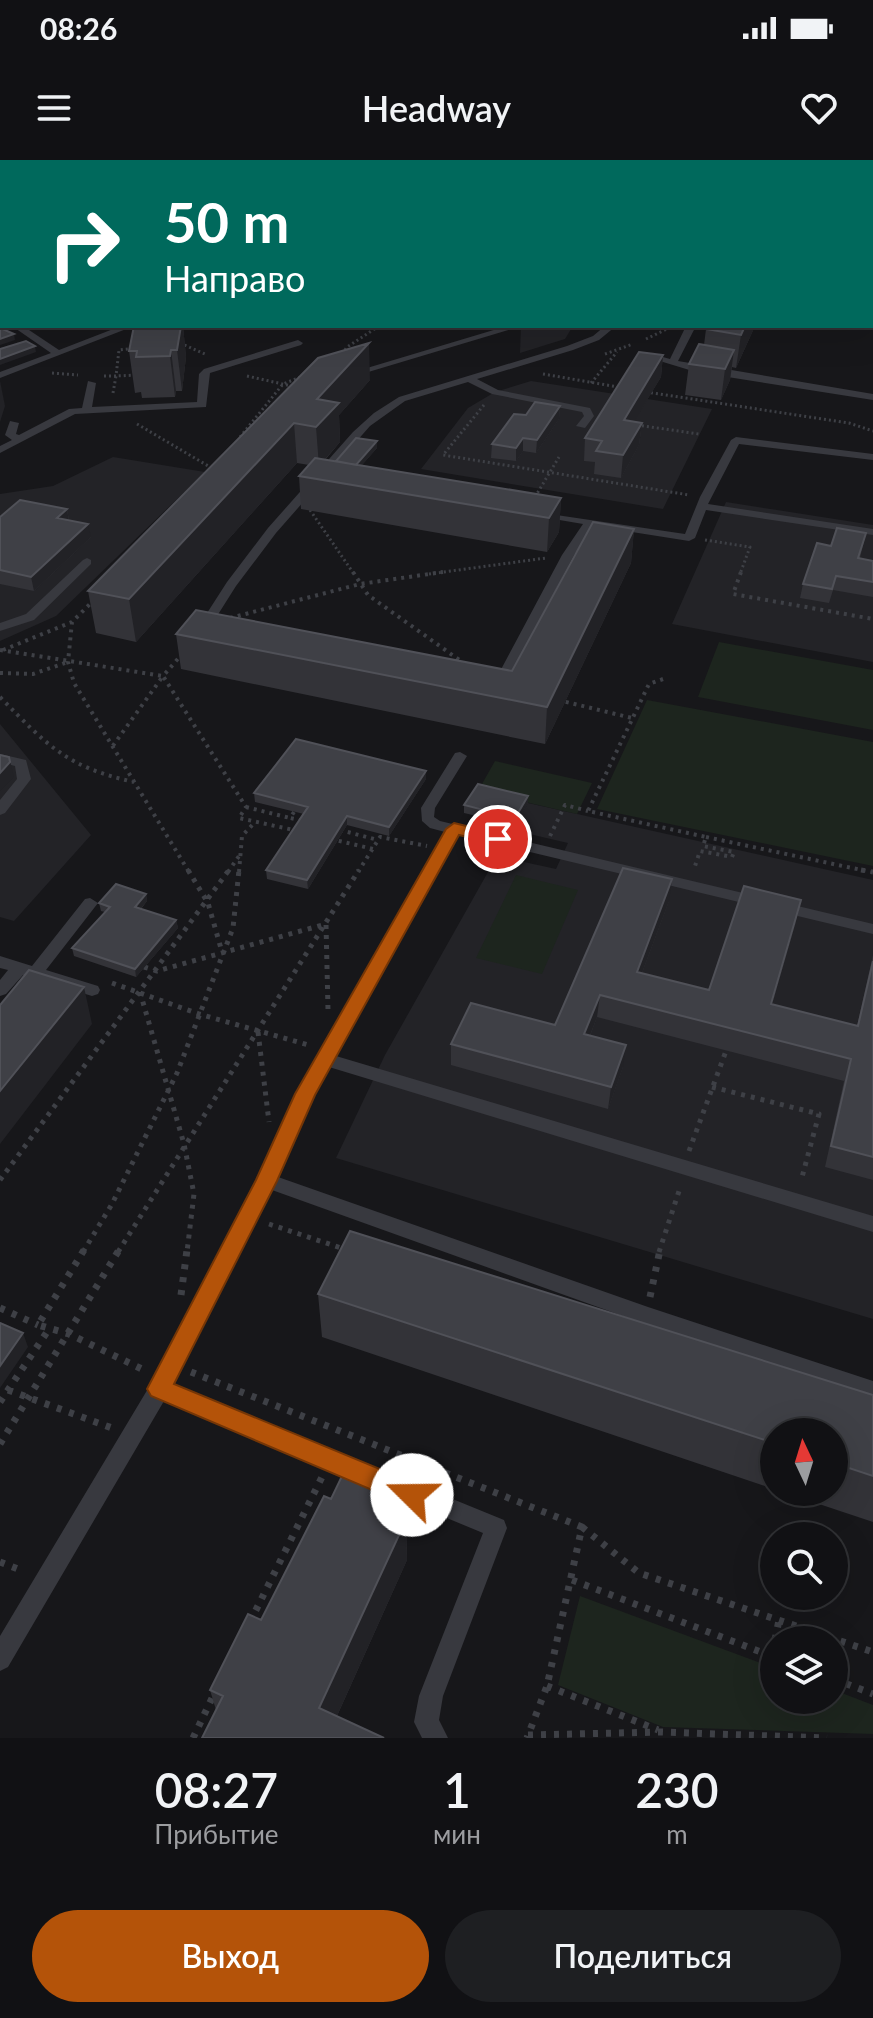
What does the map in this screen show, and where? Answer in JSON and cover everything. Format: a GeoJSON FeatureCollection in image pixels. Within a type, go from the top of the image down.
{"type":"FeatureCollection","features":[{"type":"Feature","properties":{"kind":"lane"},"geometry":{"type":"LineString","coordinates":[[20,328],[56,352]]}},
{"type":"Feature","properties":{"kind":"lane"},"geometry":{"type":"LineString","coordinates":[[0,375],[123,328]]}},
{"type":"Feature","properties":{"kind":"lane"},"geometry":{"type":"LineString","coordinates":[[343,376],[510,328]]}},
{"type":"Feature","properties":{"kind":"lane"},"geometry":{"type":"LineString","coordinates":[[223,636],[207,630],[206,624],[236,574],[379,410],[437,388],[570,348],[596,338],[608,328]]}},
{"type":"Feature","properties":{"kind":"lane"},"geometry":{"type":"LineString","coordinates":[[674,360],[690,328]]}},
{"type":"Feature","properties":{"kind":"lane"},"geometry":{"type":"LineString","coordinates":[[0,450],[73,411],[202,405],[204,374],[207,371],[298,343]]}},
{"type":"Feature","properties":{"kind":"lane"},"geometry":{"type":"LineString","coordinates":[[645,355],[708,371],[873,397]]}},
{"type":"Feature","properties":{"kind":"lane"},"geometry":{"type":"LineString","coordinates":[[393,363],[406,370]]}},
{"type":"Feature","properties":{"kind":"lane"},"geometry":{"type":"LineString","coordinates":[[87,408],[90,379]]}},
{"type":"Feature","properties":{"kind":"lane"},"geometry":{"type":"LineString","coordinates":[[471,380],[495,392],[586,410],[589,416],[581,426]]}},
{"type":"Feature","properties":{"kind":"lane"},"geometry":{"type":"LineString","coordinates":[[425,381],[437,388]]}},
{"type":"Feature","properties":{"kind":"lane"},"geometry":{"type":"LineString","coordinates":[[14,423],[10,435],[21,440]]}},
{"type":"Feature","properties":{"kind":"lane"},"geometry":{"type":"LineString","coordinates":[[526,512],[689,538],[736,440],[873,457]]}},
{"type":"Feature","properties":{"kind":"lane"},"geometry":{"type":"LineString","coordinates":[[319,477],[334,479]]}},
{"type":"Feature","properties":{"kind":"lane"},"geometry":{"type":"LineString","coordinates":[[704,502],[873,532]]}},
{"type":"Feature","properties":{"kind":"lane"},"geometry":{"type":"LineString","coordinates":[[478,685],[495,685],[502,679],[568,555],[590,523]]}},
{"type":"Feature","properties":{"kind":"lane"},"geometry":{"type":"LineString","coordinates":[[0,627],[30,617],[87,562]]}},
{"type":"Feature","properties":{"kind":"lane"},"geometry":{"type":"LineString","coordinates":[[460,756],[428,808],[427,818],[435,825],[873,929]]}},
{"type":"Feature","properties":{"kind":"lane"},"geometry":{"type":"LineString","coordinates":[[0,758],[21,763],[24,779],[0,810]]}},
{"type":"Feature","properties":{"kind":"lane"},"geometry":{"type":"LineString","coordinates":[[0,1659],[162,1384],[270,1172],[305,1094],[454,829]]}},
{"type":"Feature","properties":{"kind":"lane"},"geometry":{"type":"LineString","coordinates":[[0,990],[27,970],[90,903]]}},
{"type":"Feature","properties":{"kind":"lane"},"geometry":{"type":"LineString","coordinates":[[0,962],[92,990]]}},
{"type":"Feature","properties":{"kind":"lane"},"geometry":{"type":"LineString","coordinates":[[327,1055],[873,1224]]}},
{"type":"Feature","properties":{"kind":"lane"},"geometry":{"type":"LineString","coordinates":[[270,1172],[648,1316],[873,1391]]}},
{"type":"Feature","properties":{"kind":"lane"},"geometry":{"type":"LineString","coordinates":[[162,1384],[329,1461],[496,1528],[431,1696],[426,1722],[436,1738]]}},
{"type":"Feature","properties":{"kind":"path"},"geometry":{"type":"LineString","coordinates":[[335,363],[347,347],[376,328]]}},
{"type":"Feature","properties":{"kind":"path"},"geometry":{"type":"LineString","coordinates":[[591,383],[617,351],[645,355]]}},
{"type":"Feature","properties":{"kind":"path"},"geometry":{"type":"LineString","coordinates":[[507,367],[849,423],[873,431]]}},
{"type":"Feature","properties":{"kind":"path"},"geometry":{"type":"LineString","coordinates":[[19,368],[90,379]]}},
{"type":"Feature","properties":{"kind":"path"},"geometry":{"type":"LineString","coordinates":[[233,447],[283,384],[309,374]]}},
{"type":"Feature","properties":{"kind":"path"},"geometry":{"type":"LineString","coordinates":[[102,376],[138,375]]}},
{"type":"Feature","properties":{"kind":"path"},"geometry":{"type":"LineString","coordinates":[[116,376],[111,408],[220,473]]}},
{"type":"Feature","properties":{"kind":"path"},"geometry":{"type":"LineString","coordinates":[[292,386],[301,387]]}},
{"type":"Feature","properties":{"kind":"path"},"geometry":{"type":"LineString","coordinates":[[507,395],[480,407],[443,455],[704,502]]}},
{"type":"Feature","properties":{"kind":"path"},"geometry":{"type":"LineString","coordinates":[[630,424],[699,434]]}},
{"type":"Feature","properties":{"kind":"path"},"geometry":{"type":"LineString","coordinates":[[526,512],[559,457]]}},
{"type":"Feature","properties":{"kind":"path"},"geometry":{"type":"LineString","coordinates":[[296,502],[313,512],[368,595],[495,685]]}},
{"type":"Feature","properties":{"kind":"path"},"geometry":{"type":"LineString","coordinates":[[689,538],[750,547],[733,594],[873,619]]}},
{"type":"Feature","properties":{"kind":"path"},"geometry":{"type":"LineString","coordinates":[[112,747],[163,676],[206,624],[360,584],[568,555]]}},
{"type":"Feature","properties":{"kind":"path"},"geometry":{"type":"LineString","coordinates":[[104,590],[72,622],[68,662],[74,683],[208,903],[222,952]]}},
{"type":"Feature","properties":{"kind":"path"},"geometry":{"type":"LineString","coordinates":[[0,650],[163,676],[246,807],[317,824]]}},
{"type":"Feature","properties":{"kind":"path"},"geometry":{"type":"LineString","coordinates":[[0,673],[33,674],[68,662]]}},
{"type":"Feature","properties":{"kind":"path"},"geometry":{"type":"LineString","coordinates":[[588,811],[649,684],[663,679]]}},
{"type":"Feature","properties":{"kind":"path"},"geometry":{"type":"LineString","coordinates":[[0,697],[50,748],[98,774],[134,782]]}},
{"type":"Feature","properties":{"kind":"path"},"geometry":{"type":"LineString","coordinates":[[552,699],[632,718]]}},
{"type":"Feature","properties":{"kind":"path"},"geometry":{"type":"LineString","coordinates":[[560,817],[565,805],[873,872]]}},
{"type":"Feature","properties":{"kind":"path"},"geometry":{"type":"LineString","coordinates":[[246,807],[239,818],[305,833]]}},
{"type":"Feature","properties":{"kind":"path"},"geometry":{"type":"LineString","coordinates":[[290,818],[294,812]]}},
{"type":"Feature","properties":{"kind":"path"},"geometry":{"type":"LineString","coordinates":[[38,1325],[112,1204],[169,1089],[233,928],[242,836],[255,822]]}},
{"type":"Feature","properties":{"kind":"path"},"geometry":{"type":"LineString","coordinates":[[0,1444],[184,1144],[379,838],[331,828]]}},
{"type":"Feature","properties":{"kind":"path"},"geometry":{"type":"LineString","coordinates":[[318,836],[373,849]]}},
{"type":"Feature","properties":{"kind":"path"},"geometry":{"type":"LineString","coordinates":[[692,878],[700,851],[732,857],[734,852],[703,846],[706,837]]}},
{"type":"Feature","properties":{"kind":"path"},"geometry":{"type":"LineString","coordinates":[[0,1180],[180,941],[241,854]]}},
{"type":"Feature","properties":{"kind":"path"},"geometry":{"type":"LineString","coordinates":[[140,992],[327,1055],[326,924]]}},
{"type":"Feature","properties":{"kind":"path"},"geometry":{"type":"LineString","coordinates":[[144,967],[157,971],[326,924]]}},
{"type":"Feature","properties":{"kind":"path"},"geometry":{"type":"LineString","coordinates":[[169,938],[180,941]]}},
{"type":"Feature","properties":{"kind":"path"},"geometry":{"type":"LineString","coordinates":[[140,992],[184,1144],[194,1194],[180,1303]]}},
{"type":"Feature","properties":{"kind":"path"},"geometry":{"type":"LineString","coordinates":[[258,1031],[270,1172]]}},
{"type":"Feature","properties":{"kind":"path"},"geometry":{"type":"LineString","coordinates":[[685,1166],[726,1051]]}},
{"type":"Feature","properties":{"kind":"path"},"geometry":{"type":"LineString","coordinates":[[712,1087],[819,1114],[799,1191]]}},
{"type":"Feature","properties":{"kind":"path"},"geometry":{"type":"LineString","coordinates":[[654,1269],[680,1188]]}},
{"type":"Feature","properties":{"kind":"path"},"geometry":{"type":"LineString","coordinates":[[247,1217],[353,1252]]}},
{"type":"Feature","properties":{"kind":"path"},"geometry":{"type":"LineString","coordinates":[[0,1308],[38,1325],[69,1334],[162,1384]]}},
{"type":"Feature","properties":{"kind":"path"},"geometry":{"type":"LineString","coordinates":[[0,1402],[49,1329]]}},
{"type":"Feature","properties":{"kind":"path"},"geometry":{"type":"LineString","coordinates":[[8,1390],[132,1436]]}},
{"type":"Feature","properties":{"kind":"path"},"geometry":{"type":"LineString","coordinates":[[247,1627],[344,1432]]}},
{"type":"Feature","properties":{"kind":"path"},"geometry":{"type":"LineString","coordinates":[[582,1527],[639,1573],[873,1652]]}},
{"type":"Feature","properties":{"kind":"path"},"geometry":{"type":"LineString","coordinates":[[572,1580],[760,1651]]}},
{"type":"Feature","properties":{"kind":"path"},"geometry":{"type":"LineString","coordinates":[[778,1626],[779,1620]]}},
{"type":"Feature","properties":{"kind":"path"},"geometry":{"type":"LineString","coordinates":[[193,1738],[220,1683]]}},
{"type":"Feature","properties":{"kind":"path"},"geometry":{"type":"LineString","coordinates":[[848,1684],[873,1694]]}},
{"type":"Feature","properties":{"kind":"path"},"geometry":{"type":"LineString","coordinates":[[547,1686],[677,1738]]}},
{"type":"Feature","properties":{"kind":"path"},"geometry":{"type":"LineString","coordinates":[[528,1735],[662,1732],[827,1738]]}},
{"type":"Feature","properties":{"kind":"shaded area"},"geometry":{"type":"Polygon","coordinates":[[[531,381],[712,409],[663,509],[421,469],[468,408],[495,392],[531,381]]]}},
{"type":"Feature","properties":{"kind":"shaded area"},"geometry":{"type":"Polygon","coordinates":[[[113,457],[205,472],[56,616],[0,641],[0,494],[53,486],[113,457]]]}},
{"type":"Feature","properties":{"kind":"shaded area"},"geometry":{"type":"Polygon","coordinates":[[[726,502],[873,525],[873,662],[672,624],[726,502]]]}},
{"type":"Feature","properties":{"kind":"shaded area"},"geometry":{"type":"Polygon","coordinates":[[[719,642],[873,670],[873,730],[698,697],[719,642]]]}},
{"type":"Feature","properties":{"kind":"shaded area"},"geometry":{"type":"Polygon","coordinates":[[[647,700],[873,742],[873,866],[597,809],[647,700]]]}},
{"type":"Feature","properties":{"kind":"shaded area"},"geometry":{"type":"Polygon","coordinates":[[[0,724],[91,835],[14,921],[0,917],[0,724]]]}},
{"type":"Feature","properties":{"kind":"shaded area"},"geometry":{"type":"Polygon","coordinates":[[[495,761],[592,783],[577,814],[478,791],[495,761]]]}},
{"type":"Feature","properties":{"kind":"shaded area"},"geometry":{"type":"Polygon","coordinates":[[[528,803],[873,880],[873,1319],[336,1158],[385,1055],[497,856],[556,869],[568,843],[512,830],[528,803]]]}},
{"type":"Feature","properties":{"kind":"shaded area"},"geometry":{"type":"Polygon","coordinates":[[[516,875],[578,890],[542,974],[476,958],[516,875]]]}},
{"type":"Feature","properties":{"kind":"shaded area"},"geometry":{"type":"Polygon","coordinates":[[[580,1596],[760,1663],[760,1714],[848,1714],[848,1695],[873,1705],[873,1734],[663,1727],[558,1685],[580,1596]]]}},
{"type":"Feature","properties":{"kind":"building"},"geometry":{"type":"Polygon","coordinates":[[[0,328],[14,334],[0,339],[0,328]]]}},
{"type":"Feature","properties":{"kind":"building"},"geometry":{"type":"Polygon","coordinates":[[[134,328],[181,328],[177,350],[171,350],[170,356],[136,357],[137,351],[129,351],[134,328]]]}},
{"type":"Feature","properties":{"kind":"building"},"geometry":{"type":"Polygon","coordinates":[[[706,328],[744,328],[741,335],[706,328]]]}},
{"type":"Feature","properties":{"kind":"building"},"geometry":{"type":"Polygon","coordinates":[[[26,341],[35,346],[0,359],[0,349],[26,341]]]}},
{"type":"Feature","properties":{"kind":"building"},"geometry":{"type":"Polygon","coordinates":[[[369,343],[317,399],[339,403],[316,427],[294,423],[129,599],[88,591],[318,358],[369,343]]]}},
{"type":"Feature","properties":{"kind":"building"},"geometry":{"type":"Polygon","coordinates":[[[699,344],[734,350],[725,369],[689,364],[699,344]]]}},
{"type":"Feature","properties":{"kind":"building"},"geometry":{"type":"Polygon","coordinates":[[[639,352],[663,355],[624,420],[642,423],[623,455],[596,451],[602,441],[585,438],[639,352]]]}},
{"type":"Feature","properties":{"kind":"building"},"geometry":{"type":"Polygon","coordinates":[[[535,402],[560,406],[537,440],[523,438],[516,448],[492,444],[514,414],[526,415],[535,402]]]}},
{"type":"Feature","properties":{"kind":"building"},"geometry":{"type":"Polygon","coordinates":[[[356,438],[377,441],[356,465],[336,461],[356,438]]]}},
{"type":"Feature","properties":{"kind":"building"},"geometry":{"type":"Polygon","coordinates":[[[315,458],[561,498],[549,518],[299,476],[315,458]]]}},
{"type":"Feature","properties":{"kind":"building"},"geometry":{"type":"Polygon","coordinates":[[[20,500],[67,509],[57,518],[88,524],[31,577],[0,570],[0,517],[20,500]]]}},
{"type":"Feature","properties":{"kind":"building"},"geometry":{"type":"Polygon","coordinates":[[[593,522],[634,529],[547,707],[176,634],[196,610],[512,671],[593,522]]]}},
{"type":"Feature","properties":{"kind":"building"},"geometry":{"type":"Polygon","coordinates":[[[837,528],[866,533],[858,558],[873,561],[873,582],[836,576],[832,589],[803,584],[817,543],[831,546],[837,528]]]}},
{"type":"Feature","properties":{"kind":"building"},"geometry":{"type":"Polygon","coordinates":[[[296,739],[426,771],[389,827],[347,816],[307,880],[266,870],[308,807],[254,793],[296,739]]]}},
{"type":"Feature","properties":{"kind":"building"},"geometry":{"type":"Polygon","coordinates":[[[0,755],[9,757],[10,762],[0,773],[0,755]]]}},
{"type":"Feature","properties":{"kind":"building"},"geometry":{"type":"Polygon","coordinates":[[[478,784],[528,796],[515,818],[464,805],[478,784]]]}},
{"type":"Feature","properties":{"kind":"building"},"geometry":{"type":"Polygon","coordinates":[[[623,868],[672,879],[637,972],[709,990],[744,886],[801,900],[771,1004],[858,1026],[873,961],[873,1157],[831,1146],[851,1059],[600,995],[584,1034],[626,1045],[611,1087],[451,1044],[471,1003],[555,1025],[623,868]]]}},
{"type":"Feature","properties":{"kind":"building"},"geometry":{"type":"Polygon","coordinates":[[[116,884],[146,894],[135,907],[176,920],[135,969],[72,948],[110,907],[99,903],[116,884]]]}},
{"type":"Feature","properties":{"kind":"building"},"geometry":{"type":"Polygon","coordinates":[[[29,970],[84,987],[0,1091],[0,1005],[29,970]]]}},
{"type":"Feature","properties":{"kind":"building"},"geometry":{"type":"Polygon","coordinates":[[[350,1231],[873,1395],[873,1476],[848,1468],[848,1418],[760,1418],[760,1438],[318,1294],[350,1231]]]}},
{"type":"Feature","properties":{"kind":"building"},"geometry":{"type":"Polygon","coordinates":[[[0,1323],[23,1333],[0,1366],[0,1323]]]}},
{"type":"Feature","properties":{"kind":"building"},"geometry":{"type":"Polygon","coordinates":[[[342,1476],[402,1501],[395,1516],[406,1520],[319,1708],[384,1738],[202,1738],[223,1696],[210,1690],[248,1614],[261,1620],[324,1496],[331,1499],[342,1476]]]}},
{"type":"Feature","properties":{"kind":"route"},"geometry":{"type":"LineString","coordinates":[[412,1495],[159,1389],[267,1181],[305,1094],[454,829],[498,839]]}}]}
